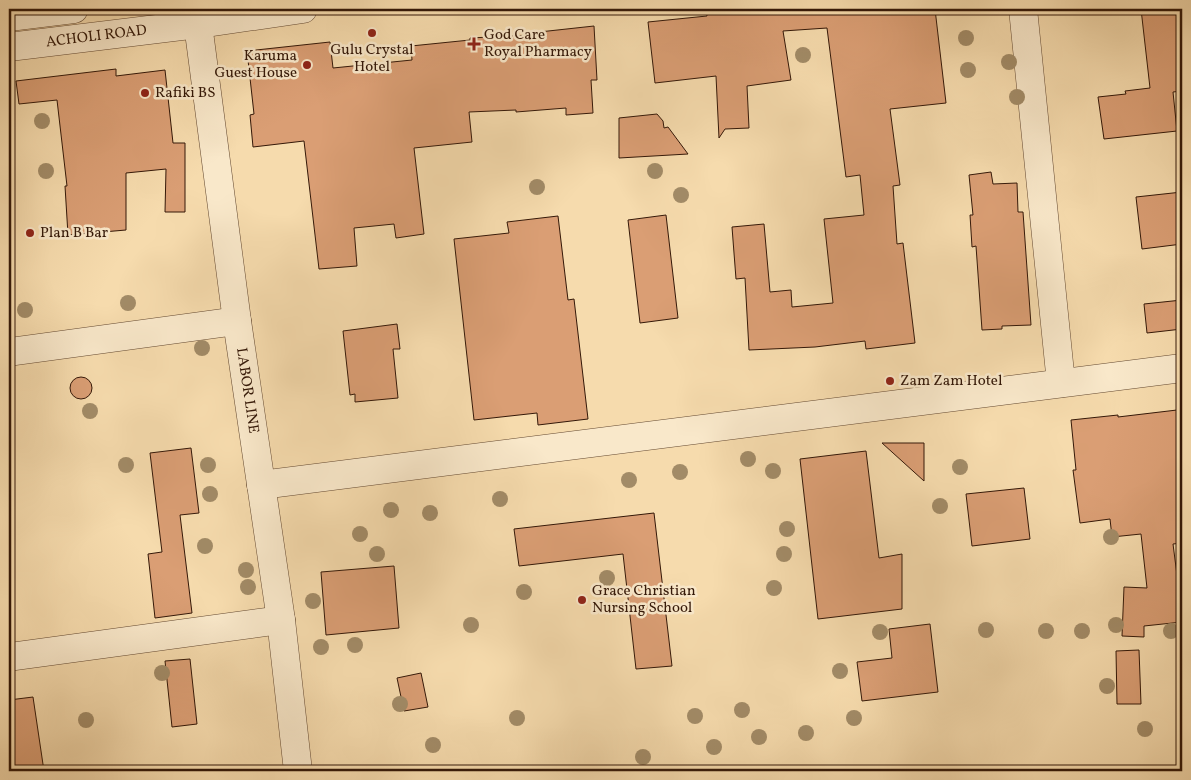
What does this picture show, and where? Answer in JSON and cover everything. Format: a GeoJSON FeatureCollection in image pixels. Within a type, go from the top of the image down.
{"type":"FeatureCollection","features":[{"type":"Feature","properties":{"kind":"street","name":"ACHOLI ROAD"},"geometry":{"type":"LineString","coordinates":[[9,17],[74,9]]}},
{"type":"Feature","properties":{"kind":"street","name":"ACHOLI ROAD"},"geometry":{"type":"LineString","coordinates":[[9,47],[197,16],[303,9]]}},
{"type":"Feature","properties":{"kind":"street"},"geometry":{"type":"LineString","coordinates":[[1022,9],[1061,383]]}},
{"type":"Feature","properties":{"kind":"street","name":"LABOR LINE"},"geometry":{"type":"LineString","coordinates":[[197,16],[237,321],[281,620],[298,771]]}},
{"type":"Feature","properties":{"kind":"street"},"geometry":{"type":"LineString","coordinates":[[9,352],[237,321]]}},
{"type":"Feature","properties":{"kind":"street"},"geometry":{"type":"LineString","coordinates":[[261,485],[1182,368]]}},
{"type":"Feature","properties":{"kind":"street"},"geometry":{"type":"LineString","coordinates":[[9,657],[281,620]]}},
{"type":"Feature","properties":{"kind":"building"},"geometry":{"type":"Polygon","coordinates":[[[706,9],[935,9],[946,103],[890,109],[900,185],[893,186],[897,244],[903,243],[915,343],[866,349],[865,341],[815,347],[749,350],[745,278],[736,279],[732,227],[764,224],[770,292],[791,290],[792,307],[833,303],[824,219],[864,215],[860,175],[846,177],[827,28],[783,31],[791,80],[747,86],[749,128],[725,129],[719,138],[716,76],[655,83],[648,22],[707,16],[706,9]]]}},
{"type":"Feature","properties":{"kind":"building"},"geometry":{"type":"Polygon","coordinates":[[[1141,9],[1182,9],[1182,91],[1173,92],[1177,131],[1104,139],[1098,97],[1126,94],[1125,91],[1150,88],[1141,9]]]}},
{"type":"Feature","properties":{"kind":"building"},"geometry":{"type":"Polygon","coordinates":[[[594,26],[597,80],[591,80],[593,113],[566,115],[566,108],[516,112],[516,110],[469,112],[472,142],[414,148],[424,234],[396,238],[394,224],[354,228],[357,266],[319,269],[304,141],[253,147],[250,115],[254,114],[247,51],[330,42],[333,68],[412,60],[411,46],[470,40],[470,38],[530,35],[530,33],[594,26]]]}},
{"type":"Feature","properties":{"kind":"building"},"geometry":{"type":"Polygon","coordinates":[[[116,69],[116,76],[165,70],[173,143],[185,143],[185,212],[165,212],[166,169],[126,173],[126,230],[68,235],[65,186],[67,186],[57,100],[19,104],[16,81],[116,69]]]}},
{"type":"Feature","properties":{"kind":"building"},"geometry":{"type":"Polygon","coordinates":[[[657,114],[663,121],[664,128],[668,127],[688,154],[619,158],[619,118],[657,114]]]}},
{"type":"Feature","properties":{"kind":"building"},"geometry":{"type":"Polygon","coordinates":[[[991,172],[993,184],[1017,183],[1018,212],[1023,212],[1031,325],[1002,326],[1002,329],[982,330],[976,246],[972,247],[970,215],[973,215],[969,175],[991,172]]]}},
{"type":"Feature","properties":{"kind":"building"},"geometry":{"type":"Polygon","coordinates":[[[1182,192],[1182,244],[1142,249],[1136,197],[1182,192]]]}},
{"type":"Feature","properties":{"kind":"building"},"geometry":{"type":"Polygon","coordinates":[[[666,215],[678,318],[640,323],[628,220],[666,215]]]}},
{"type":"Feature","properties":{"kind":"building"},"geometry":{"type":"Polygon","coordinates":[[[558,216],[568,300],[574,299],[588,419],[538,425],[537,413],[474,420],[454,239],[509,233],[507,222],[558,216]]]}},
{"type":"Feature","properties":{"kind":"building"},"geometry":{"type":"Polygon","coordinates":[[[1182,300],[1182,329],[1147,333],[1144,304],[1182,300]]]}},
{"type":"Feature","properties":{"kind":"building"},"geometry":{"type":"Polygon","coordinates":[[[397,324],[400,349],[393,349],[398,398],[355,402],[355,394],[350,395],[343,331],[397,324]]]}},
{"type":"Feature","properties":{"kind":"building"},"geometry":{"type":"Polygon","coordinates":[[[81,377],[89,380],[92,388],[89,396],[81,399],[73,396],[70,388],[73,380],[81,377]]]}},
{"type":"Feature","properties":{"kind":"building"},"geometry":{"type":"Polygon","coordinates":[[[1177,410],[1182,458],[1182,543],[1173,544],[1178,583],[1182,582],[1182,622],[1144,626],[1144,637],[1122,636],[1124,587],[1147,588],[1141,534],[1112,537],[1110,519],[1080,523],[1073,470],[1076,470],[1071,420],[1177,410]]]}},
{"type":"Feature","properties":{"kind":"building"},"geometry":{"type":"Polygon","coordinates":[[[882,443],[924,443],[924,481],[882,443]]]}},
{"type":"Feature","properties":{"kind":"building"},"geometry":{"type":"Polygon","coordinates":[[[191,448],[199,513],[180,515],[192,613],[155,618],[148,554],[162,552],[150,453],[191,448]]]}},
{"type":"Feature","properties":{"kind":"building"},"geometry":{"type":"Polygon","coordinates":[[[866,451],[879,558],[902,554],[902,609],[818,619],[800,459],[866,451]]]}},
{"type":"Feature","properties":{"kind":"building"},"geometry":{"type":"Polygon","coordinates":[[[1024,488],[1030,539],[972,546],[966,494],[1024,488]]]}},
{"type":"Feature","properties":{"kind":"building"},"geometry":{"type":"Polygon","coordinates":[[[654,513],[672,666],[636,669],[623,554],[519,566],[514,529],[654,513]]]}},
{"type":"Feature","properties":{"kind":"building"},"geometry":{"type":"Polygon","coordinates":[[[394,566],[399,628],[326,635],[321,572],[394,566]]]}},
{"type":"Feature","properties":{"kind":"building"},"geometry":{"type":"Polygon","coordinates":[[[930,624],[938,692],[862,701],[857,662],[892,658],[889,629],[930,624]]]}},
{"type":"Feature","properties":{"kind":"building"},"geometry":{"type":"Polygon","coordinates":[[[1139,650],[1141,704],[1117,704],[1116,651],[1139,650]]]}},
{"type":"Feature","properties":{"kind":"building"},"geometry":{"type":"Polygon","coordinates":[[[190,659],[197,724],[172,727],[165,661],[190,659]]]}},
{"type":"Feature","properties":{"kind":"building"},"geometry":{"type":"Polygon","coordinates":[[[421,673],[428,707],[404,711],[397,678],[421,673]]]}},
{"type":"Feature","properties":{"kind":"building"},"geometry":{"type":"Polygon","coordinates":[[[33,697],[44,771],[9,771],[9,700],[33,697]]]}},
{"type":"Feature","properties":{"kind":"place","name":"Gulu Crystal Hotel"},"geometry":{"type":"Point","coordinates":[372,33]}},
{"type":"Feature","properties":{"kind":"place","name":"God Care Royal Pharmacy"},"geometry":{"type":"Point","coordinates":[474,44]}},
{"type":"Feature","properties":{"kind":"place","name":"Karuma Guest House"},"geometry":{"type":"Point","coordinates":[307,65]}},
{"type":"Feature","properties":{"kind":"place","name":"Rafiki BS"},"geometry":{"type":"Point","coordinates":[145,93]}},
{"type":"Feature","properties":{"kind":"place","name":"Plan B Bar"},"geometry":{"type":"Point","coordinates":[30,233]}},
{"type":"Feature","properties":{"kind":"place","name":"Zam Zam Hotel"},"geometry":{"type":"Point","coordinates":[890,381]}},
{"type":"Feature","properties":{"kind":"place","name":"Grace Christian Nursing School"},"geometry":{"type":"Point","coordinates":[582,600]}}]}
